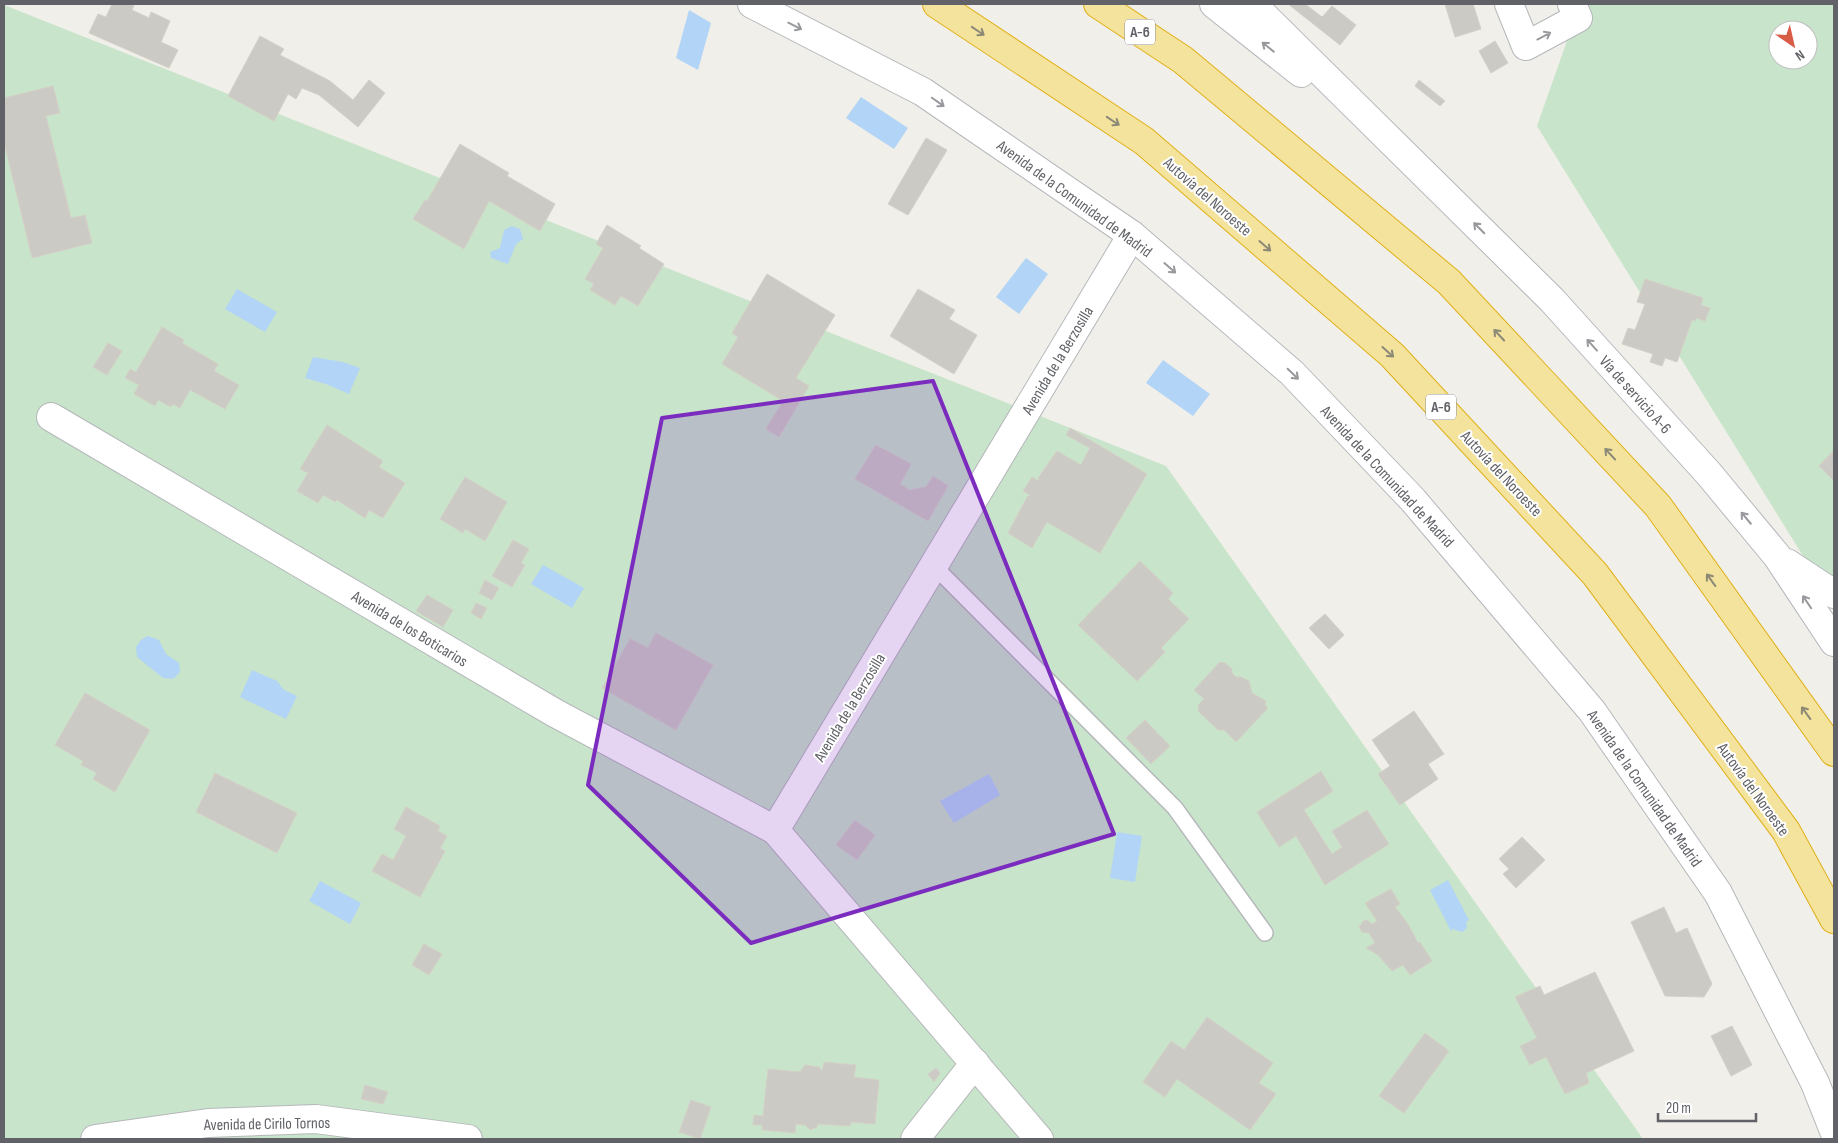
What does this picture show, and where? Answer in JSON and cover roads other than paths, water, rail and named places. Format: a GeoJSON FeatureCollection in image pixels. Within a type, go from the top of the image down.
{"type":"FeatureCollection","features":[{"type":"Feature","properties":{"kind":"highway","name":"Autovía del Noroeste"},"geometry":{"type":"LineString","coordinates":[[937,4],[1144,141],[1392,355],[1595,574],[1786,830],[1834,919]]}},
{"type":"Feature","properties":{"kind":"highway","name":"A-6"},"geometry":{"type":"LineString","coordinates":[[1098,4],[1182,60],[1449,282],[1658,506],[1834,752]]}},
{"type":"Feature","properties":{"kind":"street","name":"Avenida de la Comunidad de Madrid"},"geometry":{"type":"LineString","coordinates":[[752,4],[923,92],[1132,235],[1292,373],[1413,500],[1592,712],[1718,893],[1815,1082],[1834,1131]]}},
{"type":"Feature","properties":{"kind":"street"},"geometry":{"type":"LineString","coordinates":[[1214,4],[1415,164]]}},
{"type":"Feature","properties":{"kind":"street"},"geometry":{"type":"LineString","coordinates":[[1252,4],[1415,164]]}},
{"type":"Feature","properties":{"kind":"street"},"geometry":{"type":"LineString","coordinates":[[1509,4],[1526,46],[1578,18],[1572,4]]}},
{"type":"Feature","properties":{"kind":"street","name":"Vía de servicio A-6"},"geometry":{"type":"LineString","coordinates":[[1415,164],[1552,300],[1710,474],[1777,556],[1834,642]]}},
{"type":"Feature","properties":{"kind":"street","name":"Avenida de la Berzosilla"},"geometry":{"type":"LineString","coordinates":[[775,830],[1132,235]]}},
{"type":"Feature","properties":{"kind":"street","name":"Avenida de los Boticarios"},"geometry":{"type":"LineString","coordinates":[[51,417],[555,713],[775,830]]}},
{"type":"Feature","properties":{"kind":"street"},"geometry":{"type":"LineString","coordinates":[[1777,556],[1834,594]]}},
{"type":"Feature","properties":{"kind":"street"},"geometry":{"type":"LineString","coordinates":[[775,830],[1039,1139]]}},
{"type":"Feature","properties":{"kind":"street"},"geometry":{"type":"LineString","coordinates":[[915,1139],[975,1063]]}},
{"type":"Feature","properties":{"kind":"street","name":"Avenida de Cirilo Tornos"},"geometry":{"type":"LineString","coordinates":[[95,1139],[208,1123],[316,1118],[468,1139]]}},
{"type":"Feature","properties":{"kind":"lane"},"geometry":{"type":"LineString","coordinates":[[934,566],[1175,808],[1265,933]]}},
{"type":"Feature","properties":{"kind":"water"},"geometry":{"type":"Polygon","coordinates":[[[689,10],[711,23],[698,70],[676,58],[689,10]]]}},
{"type":"Feature","properties":{"kind":"water"},"geometry":{"type":"Polygon","coordinates":[[[861,97],[908,128],[894,149],[846,118],[861,97]]]}},
{"type":"Feature","properties":{"kind":"water"},"geometry":{"type":"Polygon","coordinates":[[[512,226],[520,229],[523,239],[516,244],[508,264],[491,258],[490,252],[500,248],[504,230],[512,226]]]}},
{"type":"Feature","properties":{"kind":"water"},"geometry":{"type":"Polygon","coordinates":[[[1026,258],[1048,274],[1019,314],[996,297],[1026,258]]]}},
{"type":"Feature","properties":{"kind":"water"},"geometry":{"type":"Polygon","coordinates":[[[237,289],[277,312],[265,332],[225,309],[237,289]]]}},
{"type":"Feature","properties":{"kind":"water"},"geometry":{"type":"Polygon","coordinates":[[[313,357],[343,362],[360,368],[349,394],[326,384],[305,378],[313,357]]]}},
{"type":"Feature","properties":{"kind":"water"},"geometry":{"type":"Polygon","coordinates":[[[1163,360],[1210,394],[1193,416],[1146,383],[1163,360]]]}},
{"type":"Feature","properties":{"kind":"water"},"geometry":{"type":"Polygon","coordinates":[[[543,565],[584,588],[572,608],[531,584],[543,565]]]}},
{"type":"Feature","properties":{"kind":"water"},"geometry":{"type":"Polygon","coordinates":[[[148,636],[159,640],[166,654],[179,663],[180,672],[173,679],[163,678],[137,657],[136,647],[141,640],[148,636]]]}},
{"type":"Feature","properties":{"kind":"water"},"geometry":{"type":"Polygon","coordinates":[[[252,670],[277,681],[284,690],[297,696],[286,719],[240,697],[252,670]]]}},
{"type":"Feature","properties":{"kind":"water"},"geometry":{"type":"Polygon","coordinates":[[[989,774],[1000,795],[954,823],[940,801],[989,774]]]}},
{"type":"Feature","properties":{"kind":"water"},"geometry":{"type":"Polygon","coordinates":[[[1117,832],[1142,836],[1135,882],[1110,878],[1117,832]]]}},
{"type":"Feature","properties":{"kind":"water"},"geometry":{"type":"Polygon","coordinates":[[[1448,880],[1469,920],[1466,922],[1467,928],[1462,932],[1453,929],[1451,931],[1430,890],[1448,880]]]}},
{"type":"Feature","properties":{"kind":"water"},"geometry":{"type":"Polygon","coordinates":[[[320,881],[361,903],[350,924],[309,901],[320,881]]]}}]}
